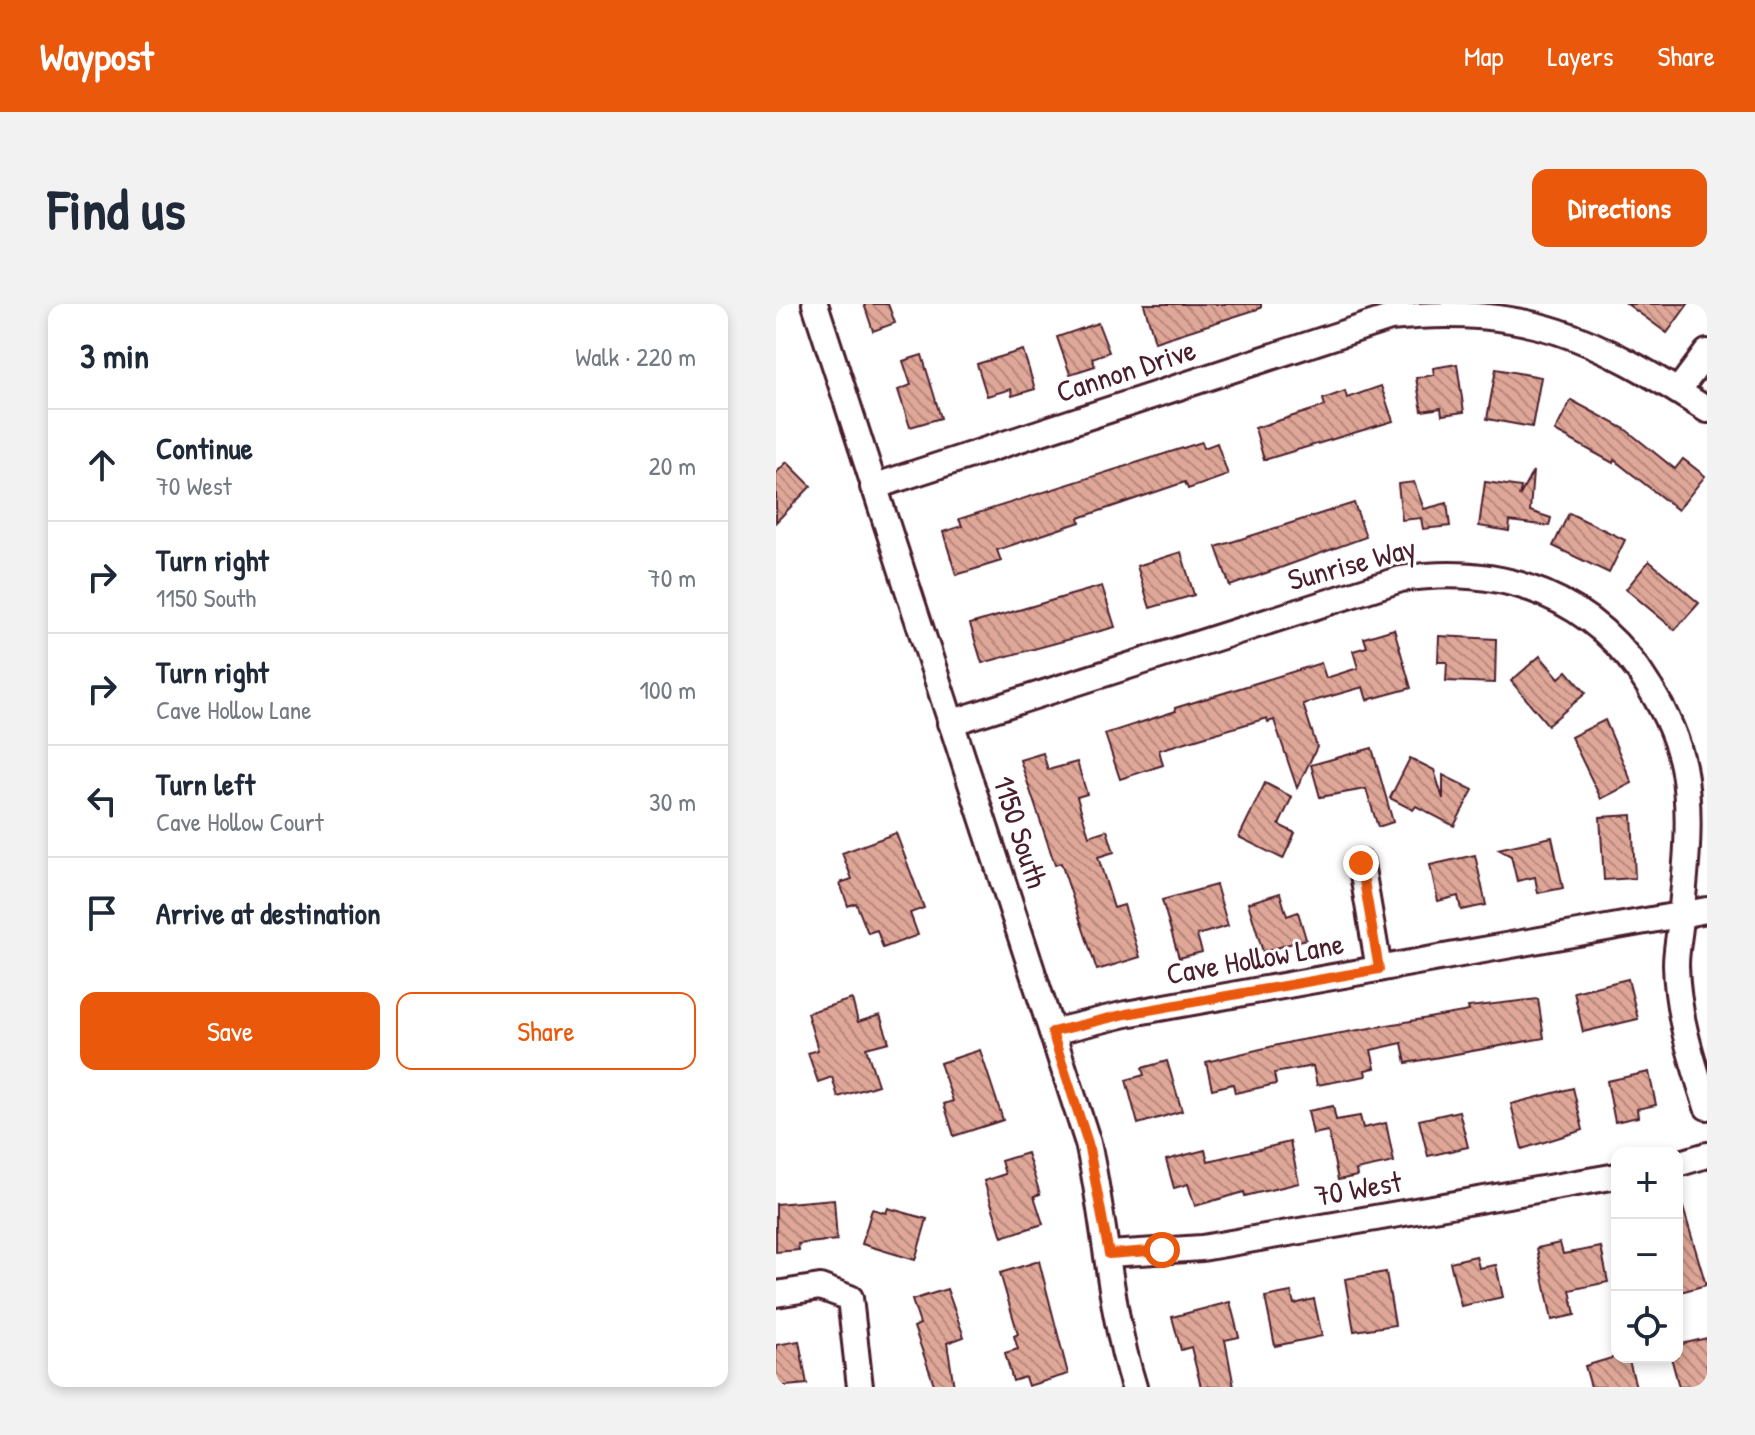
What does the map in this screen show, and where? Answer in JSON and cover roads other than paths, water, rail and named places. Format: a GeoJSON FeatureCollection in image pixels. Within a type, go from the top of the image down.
{"type":"FeatureCollection","features":[{"type":"Feature","properties":{"kind":"street","name":"1150 South"},"geometry":{"type":"LineString","coordinates":[[815,304],[1088,1143],[1117,1315],[1134,1387]]}},
{"type":"Feature","properties":{"kind":"street","name":"Cannon Drive"},"geometry":{"type":"LineString","coordinates":[[873,487],[1390,318],[1431,308],[1471,305],[1511,309],[1550,319],[1605,346],[1707,410]]}},
{"type":"Feature","properties":{"kind":"street"},"geometry":{"type":"LineString","coordinates":[[1678,391],[1707,352]]}},
{"type":"Feature","properties":{"kind":"street","name":"Sunrise Way"},"geometry":{"type":"LineString","coordinates":[[950,723],[1401,579],[1438,573],[1507,581],[1554,598],[1590,617],[1639,670],[1667,716],[1682,764],[1687,797],[1682,915],[1676,963],[1679,1006],[1707,1107]]}},
{"type":"Feature","properties":{"kind":"street"},"geometry":{"type":"LineString","coordinates":[[1361,863],[1379,969]]}},
{"type":"Feature","properties":{"kind":"street","name":"Cave Hollow Lane"},"geometry":{"type":"LineString","coordinates":[[1052,1032],[1126,1014],[1707,910]]}},
{"type":"Feature","properties":{"kind":"street"},"geometry":{"type":"LineString","coordinates":[[1683,1162],[1707,1155]]}},
{"type":"Feature","properties":{"kind":"street","name":"70 West"},"geometry":{"type":"LineString","coordinates":[[1109,1254],[1202,1248],[1611,1177]]}},
{"type":"Feature","properties":{"kind":"street"},"geometry":{"type":"LineString","coordinates":[[776,1294],[820,1287],[850,1298],[860,1387]]}}]}
